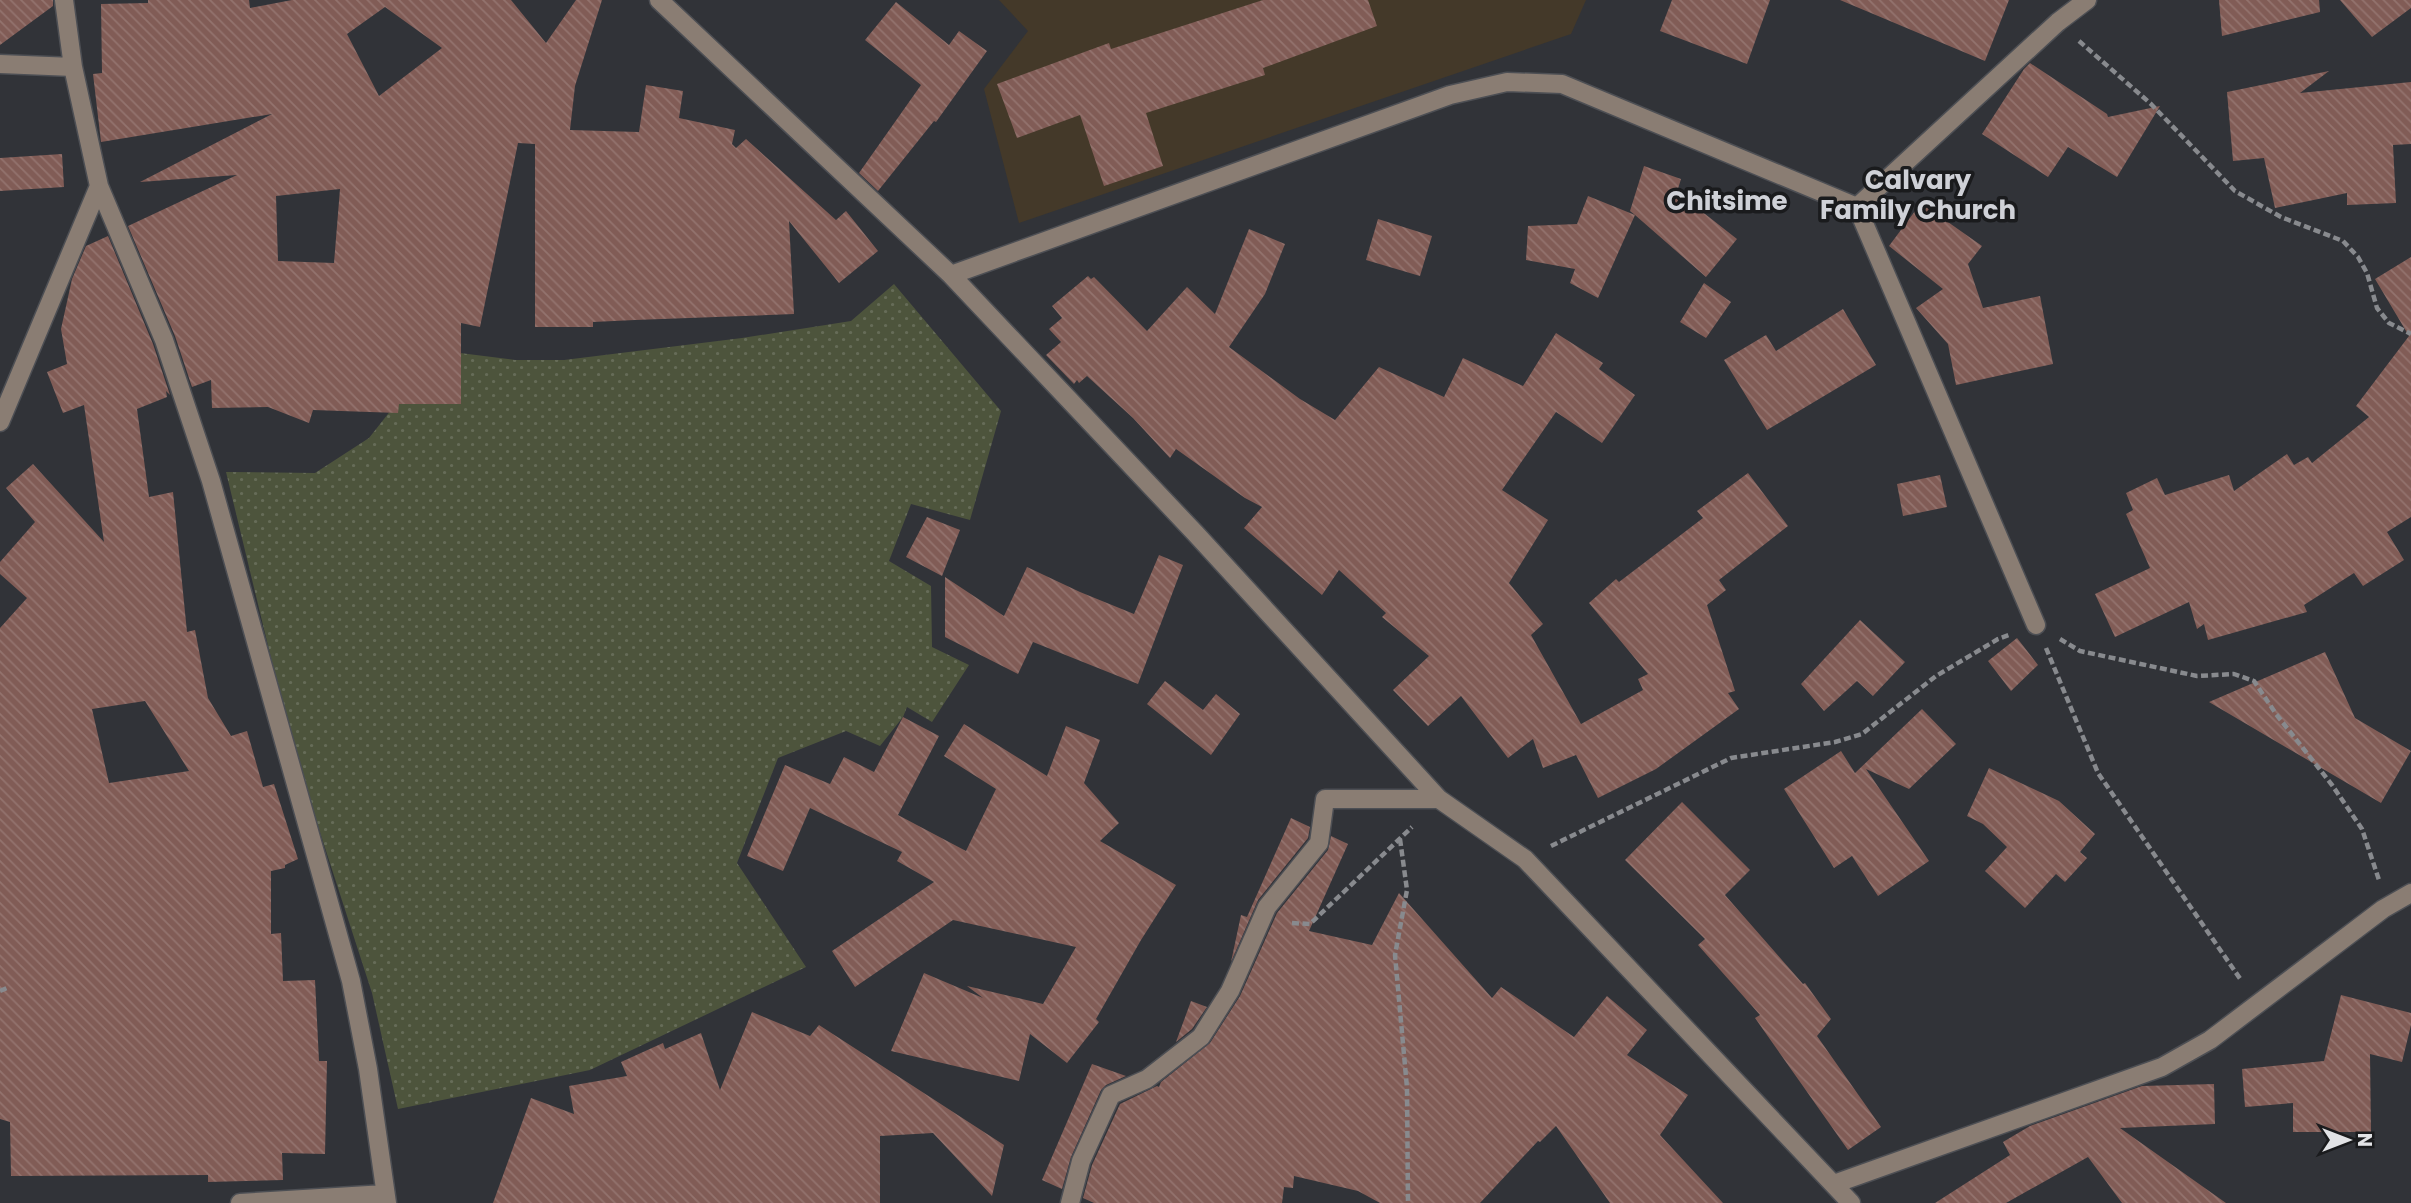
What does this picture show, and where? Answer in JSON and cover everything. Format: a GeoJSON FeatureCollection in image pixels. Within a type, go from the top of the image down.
{"type":"FeatureCollection","features":[{"type":"Feature","properties":{"kind":"street"},"geometry":{"type":"LineString","coordinates":[[64,0],[73,67],[99,186],[164,340],[211,481],[351,981],[368,1069],[386,1199],[240,1203]]}},
{"type":"Feature","properties":{"kind":"street"},"geometry":{"type":"LineString","coordinates":[[659,0],[951,275],[1196,534],[1439,799],[1525,859],[1851,1203]]}},
{"type":"Feature","properties":{"kind":"street"},"geometry":{"type":"LineString","coordinates":[[1857,208],[2058,22],[2087,0]]}},
{"type":"Feature","properties":{"kind":"street"},"geometry":{"type":"LineString","coordinates":[[0,64],[73,67]]}},
{"type":"Feature","properties":{"kind":"street"},"geometry":{"type":"LineString","coordinates":[[951,275],[1450,96],[1507,82],[1562,84],[1857,208],[2036,625]]}},
{"type":"Feature","properties":{"kind":"street"},"geometry":{"type":"LineString","coordinates":[[0,422],[99,186]]}},
{"type":"Feature","properties":{"kind":"street"},"geometry":{"type":"LineString","coordinates":[[1070,1203],[1081,1161],[1111,1095],[1147,1079],[1201,1037],[1230,991],[1267,907],[1318,843],[1325,799],[1439,799]]}},
{"type":"Feature","properties":{"kind":"street"},"geometry":{"type":"LineString","coordinates":[[1833,1184],[2162,1067],[2210,1040],[2384,909],[2411,893]]}},
{"type":"Feature","properties":{"kind":"path"},"geometry":{"type":"LineString","coordinates":[[2058,22],[2151,104],[2235,191],[2281,218],[2343,241],[2358,257],[2367,273],[2377,308],[2389,323],[2411,334]]}},
{"type":"Feature","properties":{"kind":"path"},"geometry":{"type":"LineString","coordinates":[[1525,859],[1731,758],[1835,743],[1862,734],[1936,676],[1998,639],[2036,625]]}},
{"type":"Feature","properties":{"kind":"path"},"geometry":{"type":"LineString","coordinates":[[2036,625],[2080,651],[2197,676],[2234,674],[2254,681],[2362,829],[2378,871],[2384,909]]}},
{"type":"Feature","properties":{"kind":"path"},"geometry":{"type":"LineString","coordinates":[[2036,625],[2098,773],[2258,1003]]}},
{"type":"Feature","properties":{"kind":"path"},"geometry":{"type":"LineString","coordinates":[[1261,920],[1310,924],[1439,799]]}},
{"type":"Feature","properties":{"kind":"path"},"geometry":{"type":"LineString","coordinates":[[1400,839],[1407,890],[1395,955],[1407,1088],[1408,1203]]}},
{"type":"Feature","properties":{"kind":"path"},"geometry":{"type":"LineString","coordinates":[[0,991],[7,988]]}},
{"type":"Feature","properties":{"kind":"shaded area"},"geometry":{"type":"Polygon","coordinates":[[[999,0],[1586,0],[1571,34],[1019,223],[984,89],[1028,31],[999,0]]]}},
{"type":"Feature","properties":{"kind":"green space"},"geometry":{"type":"Polygon","coordinates":[[[894,284],[1001,411],[970,520],[911,504],[889,561],[931,586],[932,647],[969,665],[932,722],[907,707],[903,717],[880,746],[846,731],[778,758],[737,863],[806,967],[590,1070],[398,1109],[372,993],[293,749],[226,472],[315,473],[369,438],[410,386],[444,351],[515,360],[564,360],[742,338],[851,321],[894,284]]]}},
{"type":"Feature","properties":{"kind":"building"},"geometry":{"type":"Polygon","coordinates":[[[0,0],[53,0],[53,6],[0,45],[0,0]]]}},
{"type":"Feature","properties":{"kind":"building"},"geometry":{"type":"Polygon","coordinates":[[[148,0],[249,0],[250,8],[292,0],[511,0],[546,43],[576,0],[602,0],[575,86],[570,130],[639,132],[646,85],[683,91],[679,118],[735,130],[732,144],[736,148],[746,139],[836,220],[846,211],[878,251],[839,283],[789,221],[794,314],[593,322],[593,327],[535,327],[535,144],[518,143],[480,327],[461,323],[461,404],[399,404],[398,413],[313,410],[309,423],[268,407],[212,408],[211,380],[192,387],[175,336],[128,226],[237,175],[140,182],[272,114],[101,142],[93,74],[102,73],[101,4],[148,3],[148,0]],[[385,7],[347,34],[379,96],[442,48],[385,7]],[[340,189],[276,196],[278,261],[334,263],[340,189]]]}},
{"type":"Feature","properties":{"kind":"building"},"geometry":{"type":"Polygon","coordinates":[[[1263,0],[1368,0],[1377,26],[1263,68],[1265,75],[1146,113],[1163,166],[1104,186],[1080,115],[1017,138],[997,84],[1109,43],[1111,49],[1263,0]]]}},
{"type":"Feature","properties":{"kind":"building"},"geometry":{"type":"Polygon","coordinates":[[[1672,0],[1770,0],[1747,64],[1660,31],[1672,0]]]}},
{"type":"Feature","properties":{"kind":"building"},"geometry":{"type":"Polygon","coordinates":[[[1840,0],[2009,0],[1985,61],[1840,0]]]}},
{"type":"Feature","properties":{"kind":"building"},"geometry":{"type":"Polygon","coordinates":[[[2219,0],[2319,0],[2320,12],[2222,36],[2219,0]]]}},
{"type":"Feature","properties":{"kind":"building"},"geometry":{"type":"Polygon","coordinates":[[[2340,0],[2411,0],[2411,8],[2372,37],[2340,0]]]}},
{"type":"Feature","properties":{"kind":"building"},"geometry":{"type":"Polygon","coordinates":[[[896,2],[949,45],[959,31],[987,51],[936,122],[934,121],[878,191],[859,173],[921,85],[865,40],[896,2]]]}},
{"type":"Feature","properties":{"kind":"building"},"geometry":{"type":"Polygon","coordinates":[[[2030,63],[2108,117],[2160,106],[2117,177],[2068,147],[2048,177],[1982,134],[2030,63]]]}},
{"type":"Feature","properties":{"kind":"building"},"geometry":{"type":"Polygon","coordinates":[[[2329,71],[2300,93],[2411,82],[2411,144],[2393,145],[2396,203],[2347,205],[2347,193],[2275,208],[2264,158],[2233,161],[2227,92],[2329,71]]]}},
{"type":"Feature","properties":{"kind":"building"},"geometry":{"type":"Polygon","coordinates":[[[62,154],[64,187],[0,191],[0,158],[62,154]]]}},
{"type":"Feature","properties":{"kind":"building"},"geometry":{"type":"Polygon","coordinates":[[[1644,166],[1681,179],[1677,192],[1737,239],[1706,277],[1630,211],[1644,166]]]}},
{"type":"Feature","properties":{"kind":"building"},"geometry":{"type":"Polygon","coordinates":[[[1588,196],[1635,215],[1598,298],[1570,283],[1575,269],[1526,260],[1528,226],[1577,224],[1588,196]]]}},
{"type":"Feature","properties":{"kind":"building"},"geometry":{"type":"Polygon","coordinates":[[[1921,203],[1982,246],[1968,264],[1983,308],[2040,296],[2053,364],[1956,385],[1948,344],[1916,308],[1943,289],[1889,246],[1921,203]]]}},
{"type":"Feature","properties":{"kind":"building"},"geometry":{"type":"Polygon","coordinates":[[[1378,219],[1432,236],[1420,276],[1366,260],[1378,219]]]}},
{"type":"Feature","properties":{"kind":"building"},"geometry":{"type":"Polygon","coordinates":[[[1249,229],[1285,244],[1265,294],[1229,347],[1300,399],[1335,420],[1379,367],[1444,397],[1463,358],[1523,386],[1556,333],[1603,363],[1599,369],[1635,395],[1602,443],[1556,412],[1502,490],[1548,520],[1509,583],[1543,624],[1531,635],[1581,724],[1643,690],[1638,679],[1648,674],[1589,603],[1616,579],[1619,582],[1703,518],[1697,511],[1748,473],[1788,526],[1719,580],[1726,590],[1707,605],[1735,691],[1728,693],[1739,709],[1656,769],[1598,798],[1576,755],[1543,768],[1533,739],[1508,758],[1461,696],[1428,726],[1393,690],[1429,656],[1382,617],[1386,613],[1339,570],[1322,595],[1244,528],[1262,507],[1176,449],[1170,458],[1133,418],[1087,376],[1074,384],[1046,355],[1061,342],[1049,329],[1062,318],[1052,306],[1088,276],[1091,279],[1094,277],[1147,331],[1187,287],[1215,314],[1249,229]]]}},
{"type":"Feature","properties":{"kind":"building"},"geometry":{"type":"Polygon","coordinates":[[[108,236],[153,344],[170,395],[166,391],[167,397],[137,409],[149,497],[173,492],[187,632],[195,630],[208,698],[231,736],[247,731],[263,787],[274,784],[298,859],[285,865],[285,868],[271,871],[271,934],[281,933],[283,981],[315,980],[319,1061],[327,1061],[325,1154],[282,1153],[283,1180],[208,1182],[208,1175],[11,1176],[10,1122],[0,1119],[0,628],[27,598],[0,574],[0,562],[35,522],[6,488],[33,464],[104,542],[84,405],[63,413],[47,372],[67,364],[61,329],[72,279],[86,246],[108,236]],[[145,701],[92,709],[109,783],[189,771],[145,701]]]}},
{"type":"Feature","properties":{"kind":"building"},"geometry":{"type":"Polygon","coordinates":[[[2411,257],[2411,517],[2387,532],[2404,560],[2363,586],[2354,573],[2304,605],[2307,612],[2208,640],[2204,624],[2197,629],[2189,602],[2115,637],[2095,594],[2150,568],[2126,514],[2133,510],[2126,493],[2157,478],[2165,495],[2229,475],[2234,491],[2287,454],[2294,465],[2308,457],[2312,463],[2369,417],[2356,406],[2409,336],[2375,279],[2411,257]]]}},
{"type":"Feature","properties":{"kind":"building"},"geometry":{"type":"Polygon","coordinates":[[[1704,283],[1731,302],[1706,338],[1680,322],[1704,283]]]}},
{"type":"Feature","properties":{"kind":"building"},"geometry":{"type":"Polygon","coordinates":[[[1843,309],[1876,365],[1767,430],[1724,360],[1766,335],[1776,351],[1843,309]]]}},
{"type":"Feature","properties":{"kind":"building"},"geometry":{"type":"Polygon","coordinates":[[[1940,475],[1947,507],[1903,516],[1897,484],[1940,475]]]}},
{"type":"Feature","properties":{"kind":"building"},"geometry":{"type":"Polygon","coordinates":[[[927,517],[960,530],[942,576],[906,557],[927,517]]]}},
{"type":"Feature","properties":{"kind":"building"},"geometry":{"type":"Polygon","coordinates":[[[1159,555],[1183,565],[1138,684],[1033,642],[1018,674],[945,637],[945,577],[1004,616],[1027,567],[1134,614],[1159,555]]]}},
{"type":"Feature","properties":{"kind":"building"},"geometry":{"type":"Polygon","coordinates":[[[1860,620],[1905,662],[1873,696],[1857,681],[1824,711],[1801,684],[1860,620]]]}},
{"type":"Feature","properties":{"kind":"building"},"geometry":{"type":"Polygon","coordinates":[[[2017,638],[2038,665],[2011,691],[1988,661],[2017,638]]]}},
{"type":"Feature","properties":{"kind":"building"},"geometry":{"type":"Polygon","coordinates":[[[2325,652],[2355,718],[2411,751],[2381,803],[2209,702],[2325,652]]]}},
{"type":"Feature","properties":{"kind":"building"},"geometry":{"type":"Polygon","coordinates":[[[1165,681],[1203,710],[1216,694],[1240,714],[1211,755],[1147,704],[1165,681]]]}},
{"type":"Feature","properties":{"kind":"building"},"geometry":{"type":"Polygon","coordinates":[[[1922,709],[1956,744],[1909,789],[1866,769],[1929,861],[1878,896],[1852,856],[1834,868],[1784,789],[1841,751],[1855,773],[1922,709]]]}},
{"type":"Feature","properties":{"kind":"building"},"geometry":{"type":"Polygon","coordinates":[[[903,717],[939,736],[898,815],[966,851],[996,789],[944,756],[964,724],[1047,776],[1066,726],[1100,740],[1084,783],[1119,823],[1100,841],[1176,885],[1096,1019],[1099,1022],[1067,1063],[1030,1034],[1019,1081],[891,1051],[924,973],[983,998],[967,986],[1043,1004],[1076,947],[953,920],[855,987],[832,951],[934,882],[897,861],[902,852],[810,808],[783,871],[747,856],[785,765],[830,784],[844,757],[874,772],[903,717]]]}},
{"type":"Feature","properties":{"kind":"building"},"geometry":{"type":"Polygon","coordinates":[[[1989,768],[2059,801],[2095,834],[2080,852],[2087,858],[2065,882],[2056,874],[2025,908],[1985,871],[2007,847],[1983,824],[1967,816],[1989,768]]]}},
{"type":"Feature","properties":{"kind":"building"},"geometry":{"type":"Polygon","coordinates":[[[1682,802],[1750,870],[1725,895],[1803,984],[1805,983],[1831,1019],[1817,1036],[1881,1127],[1848,1150],[1755,1018],[1760,1015],[1698,945],[1705,939],[1625,860],[1682,802]]]}},
{"type":"Feature","properties":{"kind":"building"},"geometry":{"type":"Polygon","coordinates":[[[1291,818],[1310,827],[1308,838],[1258,900],[1231,962],[1241,915],[1247,917],[1291,818]]]}},
{"type":"Feature","properties":{"kind":"building"},"geometry":{"type":"Polygon","coordinates":[[[1331,836],[1348,844],[1309,931],[1372,945],[1399,893],[1492,998],[1501,987],[1574,1037],[1607,996],[1647,1030],[1627,1055],[1688,1095],[1660,1135],[1723,1203],[1610,1203],[1556,1126],[1538,1141],[1480,1203],[1380,1203],[1358,1191],[1294,1176],[1293,1188],[1284,1187],[1282,1203],[1094,1203],[1083,1198],[1092,1165],[1120,1104],[1159,1087],[1161,1082],[1210,1043],[1240,996],[1277,913],[1328,850],[1331,836]]]}},
{"type":"Feature","properties":{"kind":"building"},"geometry":{"type":"Polygon","coordinates":[[[2341,995],[2411,1013],[2411,1025],[2402,1062],[2370,1054],[2371,1132],[2293,1132],[2293,1103],[2245,1107],[2242,1069],[2324,1061],[2341,995]]]}},
{"type":"Feature","properties":{"kind":"building"},"geometry":{"type":"Polygon","coordinates":[[[1191,1001],[1207,1007],[1192,1029],[1176,1042],[1191,1001]]]}},
{"type":"Feature","properties":{"kind":"building"},"geometry":{"type":"Polygon","coordinates":[[[752,1012],[810,1036],[819,1025],[1004,1145],[992,1196],[933,1133],[880,1136],[880,1203],[493,1203],[531,1098],[574,1114],[569,1086],[627,1076],[621,1062],[663,1043],[665,1049],[701,1033],[720,1090],[752,1012]]]}},
{"type":"Feature","properties":{"kind":"building"},"geometry":{"type":"Polygon","coordinates":[[[1092,1064],[1126,1076],[1101,1090],[1071,1157],[1062,1189],[1042,1180],[1092,1064]]]}},
{"type":"Feature","properties":{"kind":"building"},"geometry":{"type":"Polygon","coordinates":[[[2214,1084],[2215,1124],[2120,1128],[2226,1203],[2122,1203],[2088,1157],[2006,1203],[1935,1203],[2010,1155],[2003,1142],[2030,1126],[2142,1086],[2214,1084]]]}},
{"type":"Feature","properties":{"kind":"district","name":"Calvary Family Church"},"geometry":{"type":"Point","coordinates":[1918,195]}},
{"type":"Feature","properties":{"kind":"district","name":"Chitsime"},"geometry":{"type":"Point","coordinates":[1727,201]}}]}
